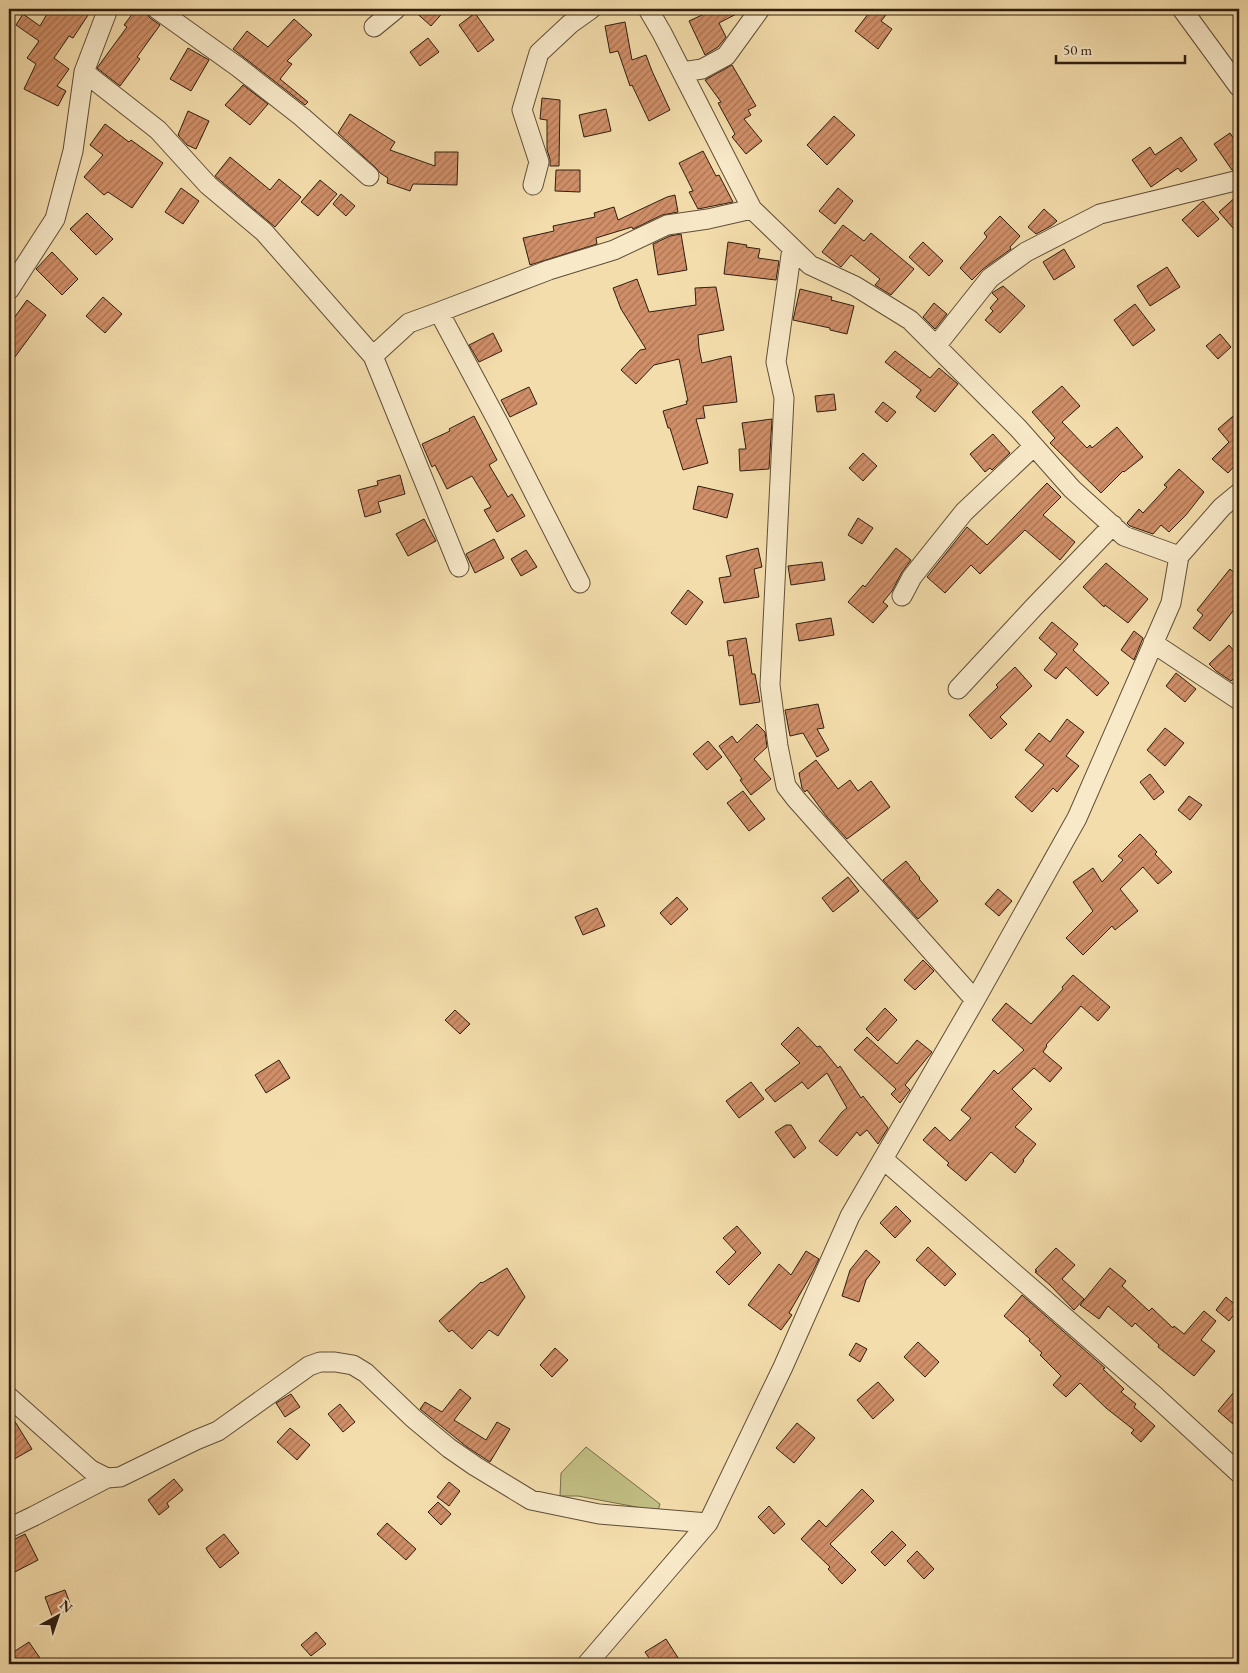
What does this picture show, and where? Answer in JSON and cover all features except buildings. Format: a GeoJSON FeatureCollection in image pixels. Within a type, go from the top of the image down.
{"type":"FeatureCollection","features":[{"type":"Feature","properties":{"kind":"street"},"geometry":{"type":"LineString","coordinates":[[10,286],[55,219],[73,151],[84,72],[108,9]]}},
{"type":"Feature","properties":{"kind":"street"},"geometry":{"type":"LineString","coordinates":[[157,9],[238,67],[302,117],[369,176]]}},
{"type":"Feature","properties":{"kind":"street"},"geometry":{"type":"LineString","coordinates":[[374,27],[396,9]]}},
{"type":"Feature","properties":{"kind":"street"},"geometry":{"type":"LineString","coordinates":[[533,185],[539,162],[522,110],[540,53],[570,24],[591,9]]}},
{"type":"Feature","properties":{"kind":"street"},"geometry":{"type":"LineString","coordinates":[[648,9],[752,209],[810,265],[855,286],[910,320],[1018,428],[1072,489],[1124,536],[1179,556]]}},
{"type":"Feature","properties":{"kind":"street"},"geometry":{"type":"LineString","coordinates":[[682,72],[702,70],[726,56],[760,9]]}},
{"type":"Feature","properties":{"kind":"street"},"geometry":{"type":"LineString","coordinates":[[1182,9],[1239,87]]}},
{"type":"Feature","properties":{"kind":"street"},"geometry":{"type":"LineString","coordinates":[[84,72],[158,130],[208,186],[264,232],[373,356],[460,567]]}},
{"type":"Feature","properties":{"kind":"street"},"geometry":{"type":"LineString","coordinates":[[936,346],[990,278],[1026,252],[1100,214],[1239,180]]}},
{"type":"Feature","properties":{"kind":"street"},"geometry":{"type":"LineString","coordinates":[[373,356],[409,323],[549,270],[614,250],[667,225],[708,219],[752,209]]}},
{"type":"Feature","properties":{"kind":"street"},"geometry":{"type":"LineString","coordinates":[[792,248],[776,362],[784,398],[770,685],[778,746],[786,786],[975,1000]]}},
{"type":"Feature","properties":{"kind":"street"},"geometry":{"type":"LineString","coordinates":[[438,312],[499,424],[580,583]]}},
{"type":"Feature","properties":{"kind":"street"},"geometry":{"type":"LineString","coordinates":[[902,596],[912,577],[964,512],[1034,446]]}},
{"type":"Feature","properties":{"kind":"street"},"geometry":{"type":"LineString","coordinates":[[587,1664],[708,1523],[783,1367],[850,1216],[975,1000],[1077,818],[1171,603],[1179,556],[1222,508],[1239,493]]}},
{"type":"Feature","properties":{"kind":"street"},"geometry":{"type":"LineString","coordinates":[[958,689],[1113,525]]}},
{"type":"Feature","properties":{"kind":"street"},"geometry":{"type":"LineString","coordinates":[[1153,643],[1239,700]]}},
{"type":"Feature","properties":{"kind":"street"},"geometry":{"type":"LineString","coordinates":[[883,1159],[1155,1396],[1239,1473]]}},
{"type":"Feature","properties":{"kind":"street"},"geometry":{"type":"LineString","coordinates":[[9,1528],[108,1478],[120,1477],[218,1431],[309,1366],[320,1362],[353,1365],[366,1373],[413,1418],[449,1448],[531,1500],[599,1514],[708,1523]]}},
{"type":"Feature","properties":{"kind":"street"},"geometry":{"type":"LineString","coordinates":[[9,1397],[91,1470],[108,1478]]}},
{"type":"Feature","properties":{"kind":"shaded area"},"geometry":{"type":"Polygon","coordinates":[[[586,1447],[660,1504],[658,1511],[578,1496],[560,1496],[561,1473],[586,1447]]]}}]}
